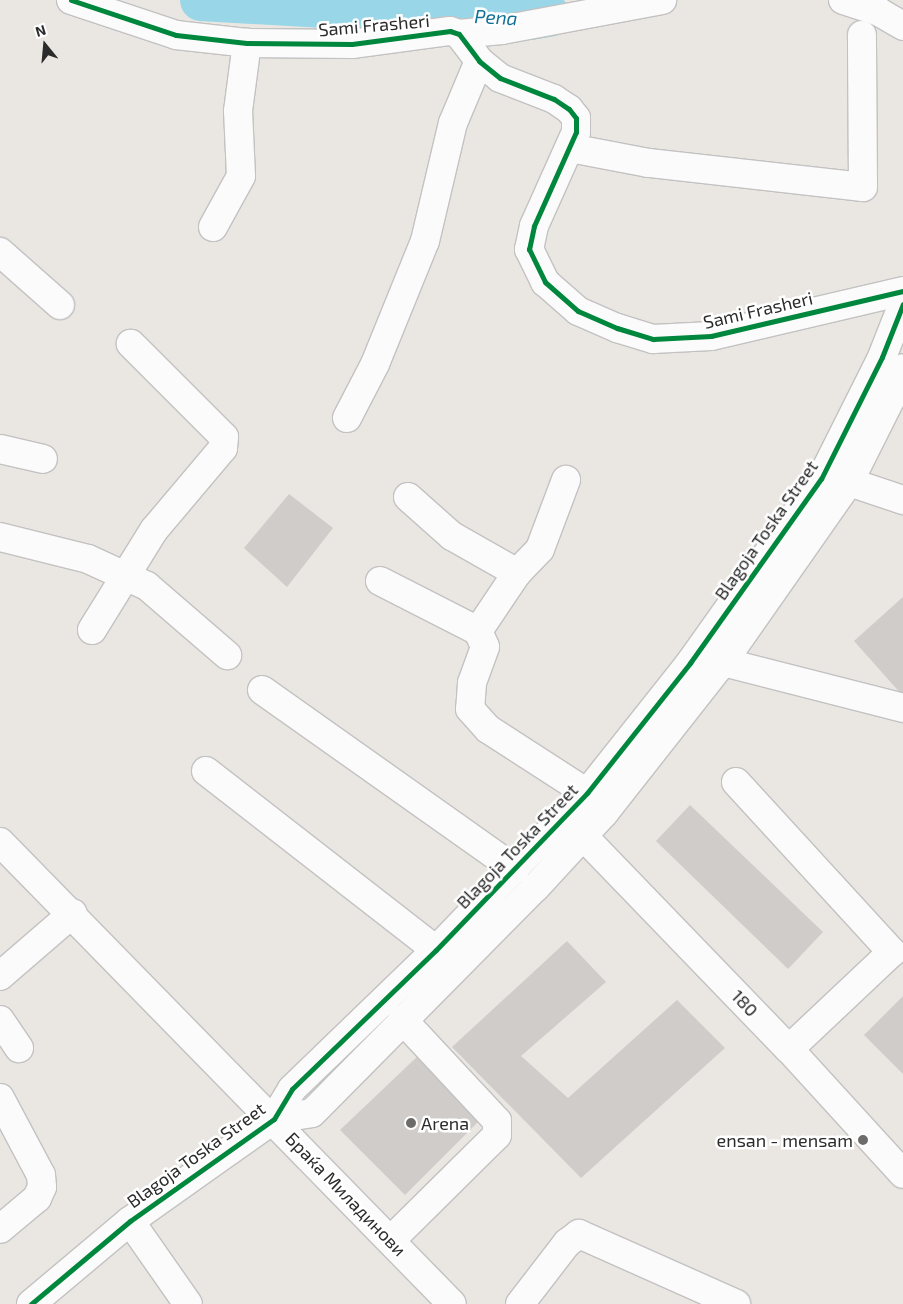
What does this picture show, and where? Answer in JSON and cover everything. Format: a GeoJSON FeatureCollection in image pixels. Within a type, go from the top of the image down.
{"type":"FeatureCollection","features":[{"type":"Feature","properties":{"kind":"street","name":"Sami Frasheri"},"geometry":{"type":"LineString","coordinates":[[71,0],[176,35],[247,42],[352,44],[450,31],[459,34],[479,61],[500,78],[570,108],[576,118],[570,148],[534,226],[529,249],[545,282],[578,311],[617,328],[653,339],[711,336],[903,290]]}},
{"type":"Feature","properties":{"kind":"street"},"geometry":{"type":"LineString","coordinates":[[459,34],[502,30],[662,0]]}},
{"type":"Feature","properties":{"kind":"street"},"geometry":{"type":"LineString","coordinates":[[843,0],[879,12],[903,26]]}},
{"type":"Feature","properties":{"kind":"street"},"geometry":{"type":"LineString","coordinates":[[570,148],[649,163],[864,187],[862,35]]}},
{"type":"Feature","properties":{"kind":"street"},"geometry":{"type":"LineString","coordinates":[[213,227],[241,176],[238,111],[247,42]]}},
{"type":"Feature","properties":{"kind":"street"},"geometry":{"type":"LineString","coordinates":[[347,418],[375,364],[425,241],[453,123],[479,61]]}},
{"type":"Feature","properties":{"kind":"street"},"geometry":{"type":"LineString","coordinates":[[0,252],[60,305]]}},
{"type":"Feature","properties":{"kind":"street","name":"Blagoja Toska Street"},"geometry":{"type":"LineString","coordinates":[[31,1304],[130,1221],[274,1119],[292,1089],[436,950],[587,793],[690,663],[820,479],[882,357],[903,304]]}},
{"type":"Feature","properties":{"kind":"street"},"geometry":{"type":"LineString","coordinates":[[92,630],[154,530],[223,448],[224,437],[130,344]]}},
{"type":"Feature","properties":{"kind":"street","name":"Blagoja Toska Street"},"geometry":{"type":"LineString","coordinates":[[274,1119],[312,1113],[583,836],[723,662],[849,482],[897,400],[903,368]]}},
{"type":"Feature","properties":{"kind":"street"},"geometry":{"type":"LineString","coordinates":[[0,449],[43,459]]}},
{"type":"Feature","properties":{"kind":"street"},"geometry":{"type":"LineString","coordinates":[[478,631],[516,573],[540,549],[566,480]]}},
{"type":"Feature","properties":{"kind":"street"},"geometry":{"type":"LineString","coordinates":[[849,482],[903,500]]}},
{"type":"Feature","properties":{"kind":"street"},"geometry":{"type":"LineString","coordinates":[[408,497],[452,536],[516,573]]}},
{"type":"Feature","properties":{"kind":"street"},"geometry":{"type":"LineString","coordinates":[[0,537],[88,559],[147,586],[227,655]]}},
{"type":"Feature","properties":{"kind":"street"},"geometry":{"type":"LineString","coordinates":[[380,581],[478,631],[485,647],[472,683],[470,709],[488,729],[587,793]]}},
{"type":"Feature","properties":{"kind":"street"},"geometry":{"type":"LineString","coordinates":[[723,662],[903,708]]}},
{"type":"Feature","properties":{"kind":"street"},"geometry":{"type":"LineString","coordinates":[[262,690],[515,869]]}},
{"type":"Feature","properties":{"kind":"street"},"geometry":{"type":"LineString","coordinates":[[206,771],[436,950]]}},
{"type":"Feature","properties":{"kind":"street"},"geometry":{"type":"LineString","coordinates":[[736,782],[899,952],[789,1049]]}},
{"type":"Feature","properties":{"kind":"street","name":"180"},"geometry":{"type":"LineString","coordinates":[[583,836],[789,1049],[903,1174]]}},
{"type":"Feature","properties":{"kind":"street","name":"Браќа Миладинови"},"geometry":{"type":"LineString","coordinates":[[0,842],[274,1119],[452,1304]]}},
{"type":"Feature","properties":{"kind":"street"},"geometry":{"type":"LineString","coordinates":[[0,976],[72,913]]}},
{"type":"Feature","properties":{"kind":"street"},"geometry":{"type":"LineString","coordinates":[[391,1240],[497,1135],[497,1121],[402,1019]]}},
{"type":"Feature","properties":{"kind":"street"},"geometry":{"type":"LineString","coordinates":[[0,1020],[19,1048]]}},
{"type":"Feature","properties":{"kind":"street"},"geometry":{"type":"LineString","coordinates":[[0,1098],[41,1176],[42,1187],[37,1198],[0,1229]]}},
{"type":"Feature","properties":{"kind":"street"},"geometry":{"type":"LineString","coordinates":[[130,1221],[188,1304]]}},
{"type":"Feature","properties":{"kind":"street"},"geometry":{"type":"LineString","coordinates":[[520,1304],[567,1243],[579,1234],[736,1304]]}},
{"type":"Feature","properties":{"kind":"building"},"geometry":{"type":"Polygon","coordinates":[[[289,494],[333,528],[287,587],[244,548],[289,494]]]}},
{"type":"Feature","properties":{"kind":"building"},"geometry":{"type":"Polygon","coordinates":[[[903,597],[903,696],[854,641],[903,597]]]}},
{"type":"Feature","properties":{"kind":"building"},"geometry":{"type":"Polygon","coordinates":[[[690,805],[823,932],[788,969],[656,841],[690,805]]]}},
{"type":"Feature","properties":{"kind":"building"},"geometry":{"type":"Polygon","coordinates":[[[567,941],[606,982],[521,1056],[568,1098],[677,1000],[725,1048],[581,1178],[452,1047],[567,941]]]}},
{"type":"Feature","properties":{"kind":"building"},"geometry":{"type":"Polygon","coordinates":[[[903,996],[903,1074],[864,1035],[903,996]]]}},
{"type":"Feature","properties":{"kind":"building","name":"Arena"},"geometry":{"type":"Polygon","coordinates":[[[420,1054],[483,1117],[405,1195],[340,1130],[420,1054]]]}},
{"type":"Feature","properties":{"kind":"waterway","name":"Pena"},"geometry":{"type":"LineString","coordinates":[[201,0],[530,19],[550,16]]}},
{"type":"Feature","properties":{"kind":"cycle path"},"geometry":{"type":"LineString","coordinates":[[71,0],[176,35],[247,43],[352,44],[450,31],[459,34],[479,61],[500,78],[554,99],[569,109],[576,118],[576,132],[534,226],[529,249],[545,282],[578,311],[617,328],[653,339],[711,336],[903,291]]}},
{"type":"Feature","properties":{"kind":"cycle path"},"geometry":{"type":"LineString","coordinates":[[31,1304],[130,1221],[274,1119],[292,1089],[436,950],[587,793],[690,663],[821,479],[882,357],[903,304]]}},
{"type":"Feature","properties":{"kind":"place","name":"Arena"},"geometry":{"type":"Point","coordinates":[411,1123]}},
{"type":"Feature","properties":{"kind":"place","name":"ensan - mensam"},"geometry":{"type":"Point","coordinates":[863,1140]}}]}
